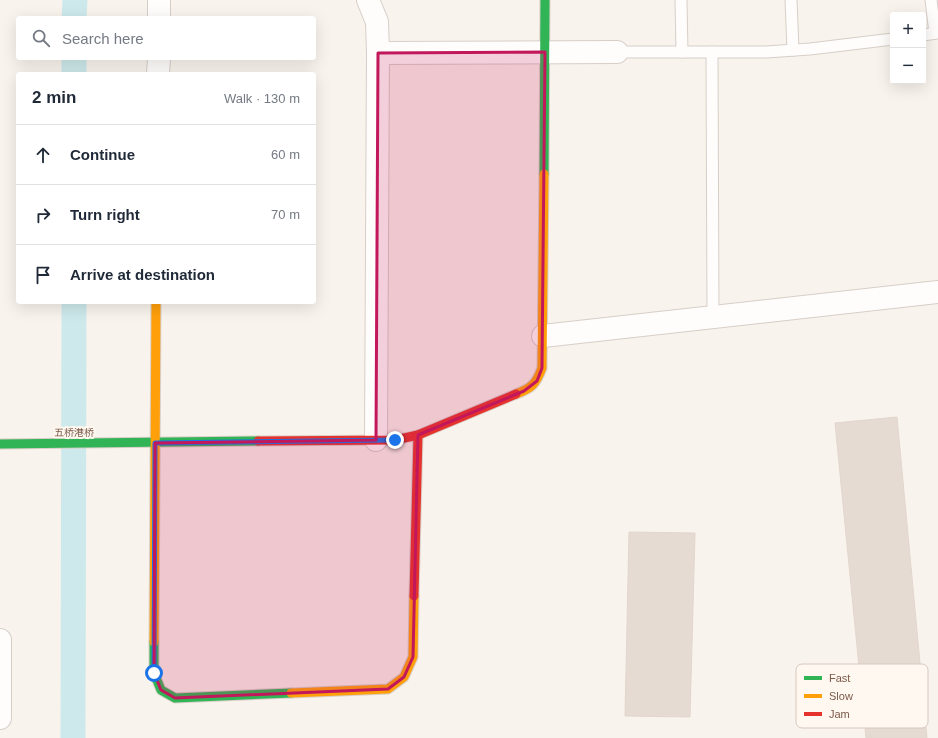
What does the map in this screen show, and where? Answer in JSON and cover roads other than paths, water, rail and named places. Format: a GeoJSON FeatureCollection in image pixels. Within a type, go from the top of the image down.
{"type":"FeatureCollection","features":[{"type":"Feature","properties":{"kind":"street"},"geometry":{"type":"LineString","coordinates":[[159,0],[159,16]]}},
{"type":"Feature","properties":{"kind":"street"},"geometry":{"type":"LineString","coordinates":[[368,0],[377,22],[378,53],[376,440]]}},
{"type":"Feature","properties":{"kind":"street","name":"五桥港桥"},"geometry":{"type":"LineString","coordinates":[[0,444],[395,440],[418,435],[524,391],[537,381],[542,368],[543,336],[546,52],[545,0]]}},
{"type":"Feature","properties":{"kind":"street"},"geometry":{"type":"LineString","coordinates":[[378,53],[617,52]]}},
{"type":"Feature","properties":{"kind":"street"},"geometry":{"type":"LineString","coordinates":[[158,72],[159,60]]}},
{"type":"Feature","properties":{"kind":"street"},"geometry":{"type":"LineString","coordinates":[[543,336],[938,292]]}},
{"type":"Feature","properties":{"kind":"street"},"geometry":{"type":"LineString","coordinates":[[156,304],[154,673],[161,690],[175,698],[388,689],[404,677],[413,657],[418,435]]}},
{"type":"Feature","properties":{"kind":"street"},"geometry":{"type":"LineString","coordinates":[[0,640],[0,718]]}},
{"type":"Feature","properties":{"kind":"lane"},"geometry":{"type":"LineString","coordinates":[[681,0],[682,52]]}},
{"type":"Feature","properties":{"kind":"lane"},"geometry":{"type":"LineString","coordinates":[[791,0],[793,50]]}},
{"type":"Feature","properties":{"kind":"lane"},"geometry":{"type":"LineString","coordinates":[[926,35],[936,33],[931,0]]}},
{"type":"Feature","properties":{"kind":"lane"},"geometry":{"type":"LineString","coordinates":[[617,52],[766,52],[810,49],[890,39]]}},
{"type":"Feature","properties":{"kind":"lane"},"geometry":{"type":"LineString","coordinates":[[712,52],[713,317]]}},
{"type":"Feature","properties":{"kind":"waterway"},"geometry":{"type":"LineString","coordinates":[[74,16],[75,0]]}},
{"type":"Feature","properties":{"kind":"waterway"},"geometry":{"type":"LineString","coordinates":[[74,60],[74,72]]}},
{"type":"Feature","properties":{"kind":"waterway"},"geometry":{"type":"LineString","coordinates":[[73,738],[74,304]]}}]}
